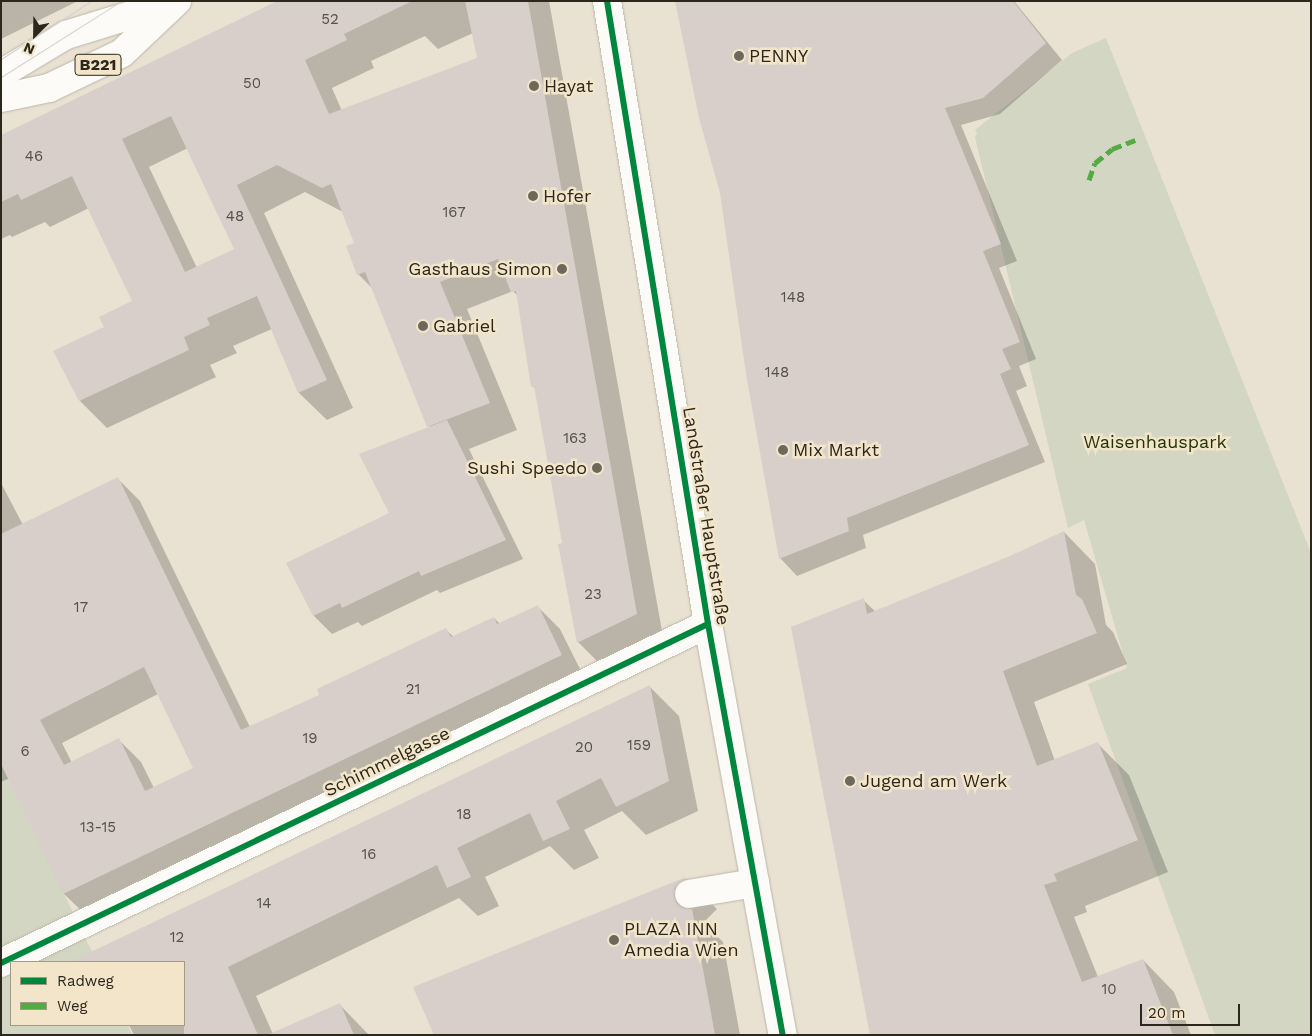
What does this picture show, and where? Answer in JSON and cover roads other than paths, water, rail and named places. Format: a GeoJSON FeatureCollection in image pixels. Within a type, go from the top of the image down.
{"type":"FeatureCollection","features":[{"type":"Feature","properties":{"kind":"main road","name":"B221"},"geometry":{"type":"LineString","coordinates":[[1,74],[66,35],[176,1]]}},
{"type":"Feature","properties":{"kind":"main road","name":"B221"},"geometry":{"type":"LineString","coordinates":[[1,98],[49,88],[122,53],[176,1]]}},
{"type":"Feature","properties":{"kind":"main road","name":"Landstraßer Hauptstraße"},"geometry":{"type":"LineString","coordinates":[[607,1],[708,624],[783,1035]]}},
{"type":"Feature","properties":{"kind":"main road","name":"Schimmelgasse"},"geometry":{"type":"LineString","coordinates":[[1,963],[708,624]]}},
{"type":"Feature","properties":{"kind":"main road"},"geometry":{"type":"LineString","coordinates":[[689,894],[756,883]]}},
{"type":"Feature","properties":{"kind":"tram line"},"geometry":{"type":"LineString","coordinates":[[1,59],[91,1]]}},
{"type":"Feature","properties":{"kind":"tram line"},"geometry":{"type":"LineString","coordinates":[[1,77],[121,1]]}},
{"type":"Feature","properties":{"kind":"place","name":"PENNY"},"geometry":{"type":"Point","coordinates":[739,56]}},
{"type":"Feature","properties":{"kind":"place","name":"Hayat"},"geometry":{"type":"Point","coordinates":[534,86]}},
{"type":"Feature","properties":{"kind":"place","name":"Hofer"},"geometry":{"type":"Point","coordinates":[533,196]}},
{"type":"Feature","properties":{"kind":"place","name":"Gasthaus Simon"},"geometry":{"type":"Point","coordinates":[562,269]}},
{"type":"Feature","properties":{"kind":"place","name":"Gabriel"},"geometry":{"type":"Point","coordinates":[423,326]}},
{"type":"Feature","properties":{"kind":"place","name":"Mix Markt"},"geometry":{"type":"Point","coordinates":[783,450]}},
{"type":"Feature","properties":{"kind":"place","name":"Sushi Speedo"},"geometry":{"type":"Point","coordinates":[597,468]}},
{"type":"Feature","properties":{"kind":"place","name":"Jugend am Werk"},"geometry":{"type":"Point","coordinates":[850,781]}},
{"type":"Feature","properties":{"kind":"place","name":"PLAZA INN Amedia Wien"},"geometry":{"type":"Point","coordinates":[614,940]}},
{"type":"Feature","properties":{"kind":"park label","name":"Waisenhauspark"},"geometry":{"type":"Point","coordinates":[1155,442]}}]}
